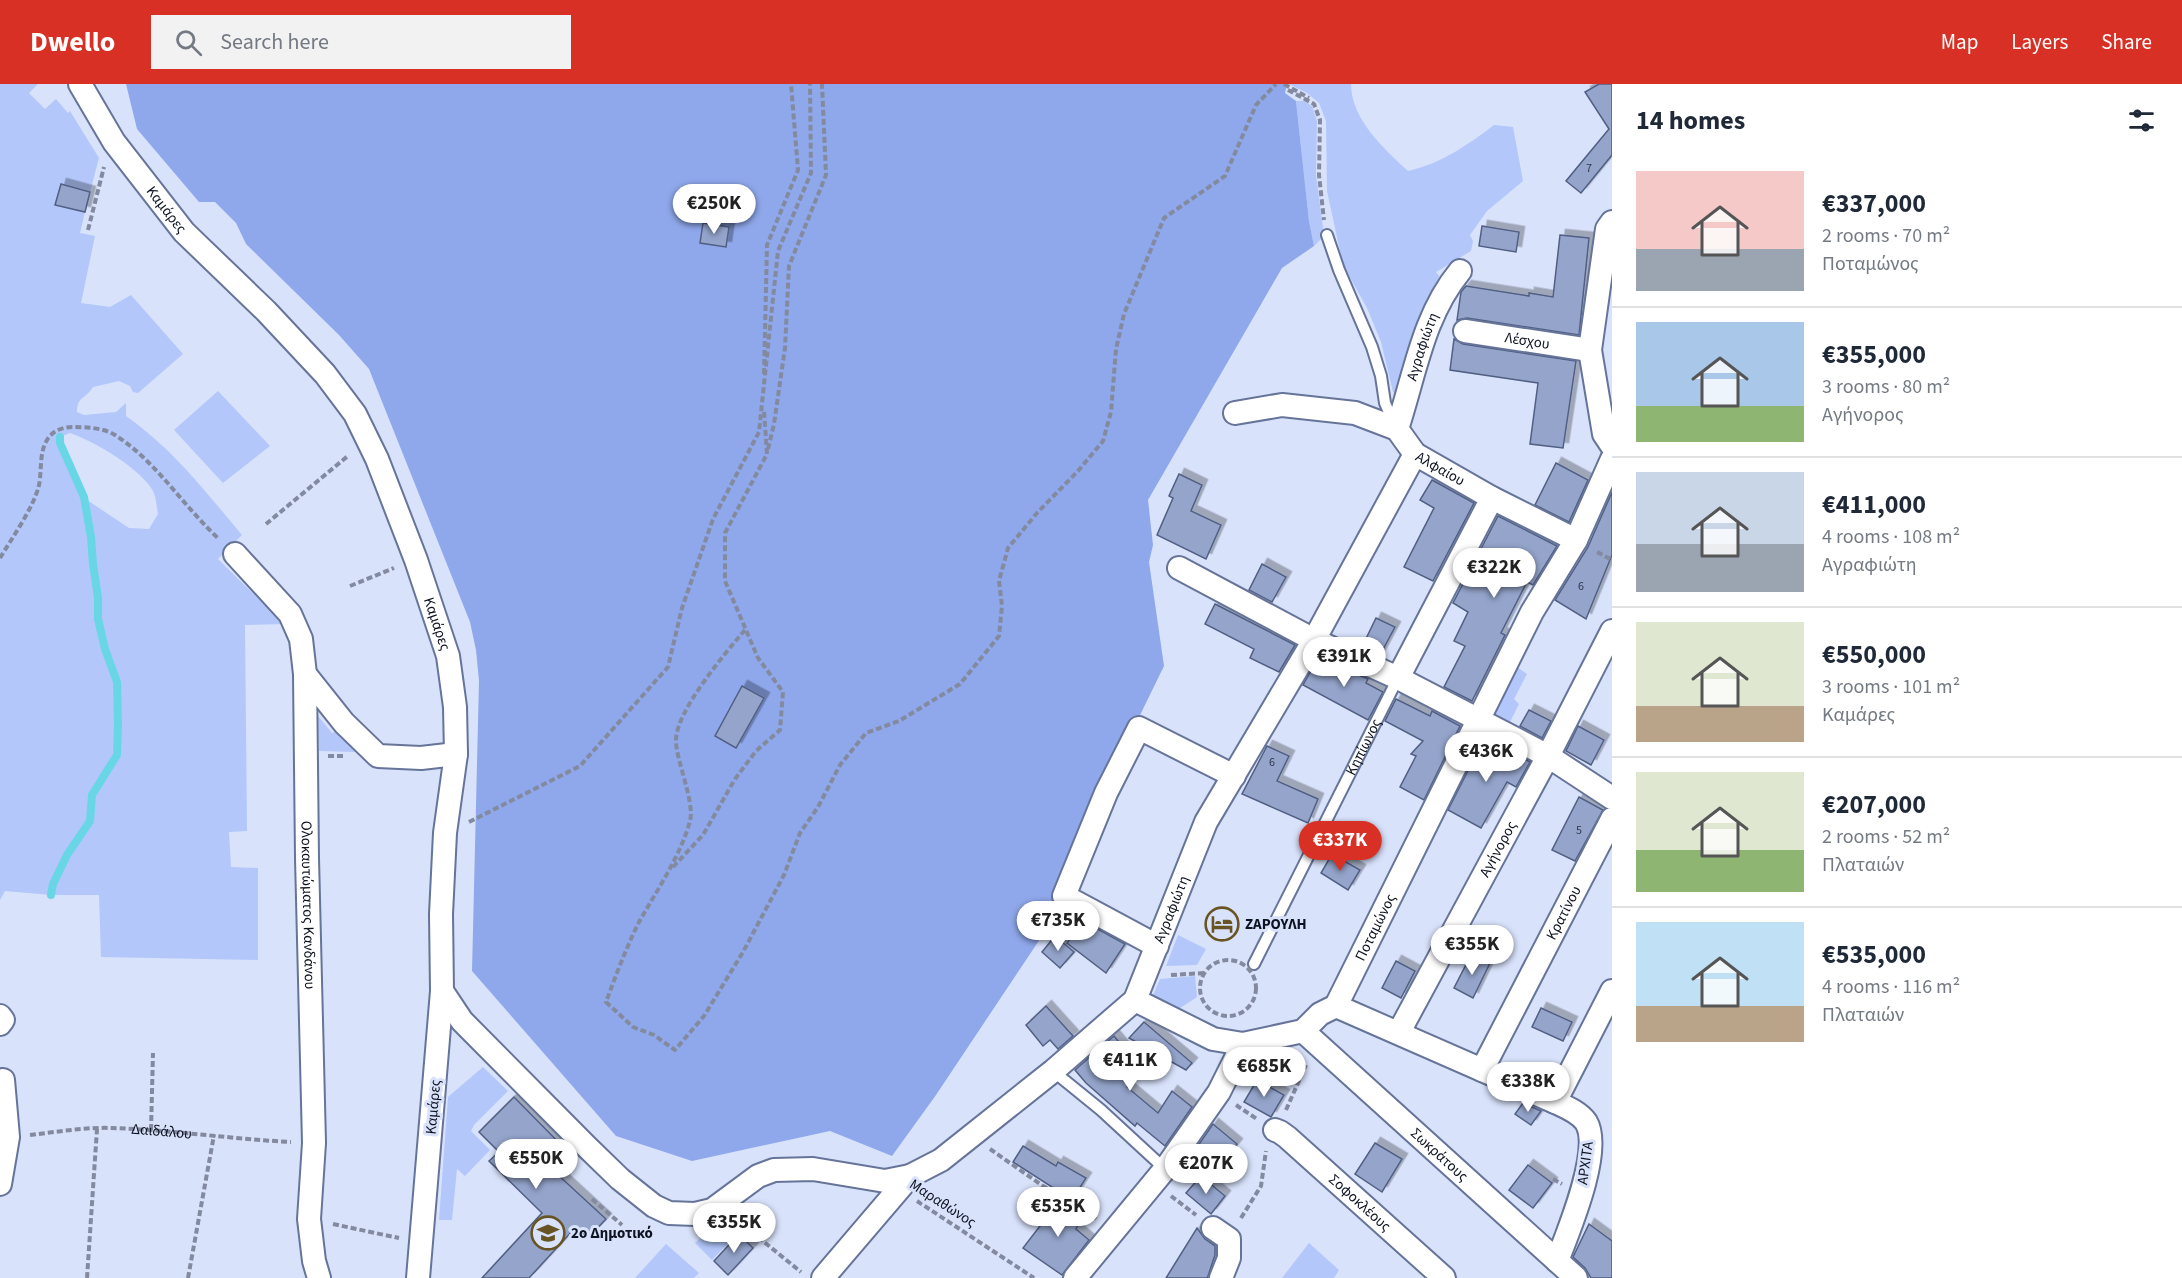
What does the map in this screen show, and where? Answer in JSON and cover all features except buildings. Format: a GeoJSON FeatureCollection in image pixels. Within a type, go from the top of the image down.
{"type":"FeatureCollection","features":[{"type":"Feature","properties":{"kind":"street","name":"Καμάρες"},"geometry":{"type":"LineString","coordinates":[[80,84],[114,142],[184,232],[266,311],[325,374],[355,414],[377,459],[412,550],[448,656],[455,707],[456,754],[445,833],[441,914],[442,991],[418,1278]]}},
{"type":"Feature","properties":{"kind":"street"},"geometry":{"type":"LineString","coordinates":[[1612,222],[1607,229],[1590,350],[1604,434],[1612,446]]}},
{"type":"Feature","properties":{"kind":"street","name":"Αγραφιώτη"},"geometry":{"type":"LineString","coordinates":[[1396,429],[1428,325],[1448,286],[1460,271]]}},
{"type":"Feature","properties":{"kind":"street","name":"Λέσχου"},"geometry":{"type":"LineString","coordinates":[[1465,331],[1590,350]]}},
{"type":"Feature","properties":{"kind":"street"},"geometry":{"type":"LineString","coordinates":[[1235,413],[1282,405],[1354,413],[1396,429]]}},
{"type":"Feature","properties":{"kind":"street","name":"Αλφαίου"},"geometry":{"type":"LineString","coordinates":[[1396,429],[1416,454],[1492,498],[1576,540]]}},
{"type":"Feature","properties":{"kind":"street","name":"Αγραφιώτη"},"geometry":{"type":"LineString","coordinates":[[824,1278],[904,1182],[941,1160],[973,1135],[1053,1071],[1135,1000],[1206,822],[1314,640],[1416,454]]}},
{"type":"Feature","properties":{"kind":"street","name":"Ποταμώνος"},"geometry":{"type":"LineString","coordinates":[[1135,1000],[1213,1039],[1243,1044],[1303,1031],[1310,1027],[1320,1014],[1336,1006],[1532,612],[1576,540],[1612,459]]}},
{"type":"Feature","properties":{"kind":"street","name":"Κηπίωνος"},"geometry":{"type":"LineString","coordinates":[[1398,678],[1492,498]]}},
{"type":"Feature","properties":{"kind":"street","name":"Ολοκαυτώματος Κανδάνου"},"geometry":{"type":"LineString","coordinates":[[235,554],[291,614],[302,639],[305,674],[314,1143],[309,1220],[314,1261],[319,1278]]}},
{"type":"Feature","properties":{"kind":"street"},"geometry":{"type":"LineString","coordinates":[[1179,568],[1314,640],[1398,678],[1548,756],[1612,798]]}},
{"type":"Feature","properties":{"kind":"street","name":"Αγήνορος"},"geometry":{"type":"LineString","coordinates":[[1399,1032],[1548,756],[1612,631]]}},
{"type":"Feature","properties":{"kind":"street"},"geometry":{"type":"LineString","coordinates":[[305,674],[344,723],[378,756],[421,758],[456,754]]}},
{"type":"Feature","properties":{"kind":"street"},"geometry":{"type":"LineString","coordinates":[[1157,946],[1064,896],[1106,793],[1138,728],[1234,776]]}},
{"type":"Feature","properties":{"kind":"street","name":"Κρατίνου"},"geometry":{"type":"LineString","coordinates":[[1482,1070],[1612,819]]}},
{"type":"Feature","properties":{"kind":"street"},"geometry":{"type":"LineString","coordinates":[[442,991],[462,1021],[586,1146],[620,1179],[654,1206],[669,1213],[695,1214],[712,1210],[758,1176],[774,1170],[813,1169],[904,1182]]}},
{"type":"Feature","properties":{"kind":"street"},"geometry":{"type":"LineString","coordinates":[[1555,1102],[1612,991]]}},
{"type":"Feature","properties":{"kind":"street","name":"ΑΡΧΙΤΑ"},"geometry":{"type":"LineString","coordinates":[[1336,1006],[1555,1102],[1578,1114],[1585,1121],[1590,1142],[1586,1177],[1557,1261]]}},
{"type":"Feature","properties":{"kind":"street","name":"Σωκράτους"},"geometry":{"type":"LineString","coordinates":[[1303,1031],[1576,1278]]}},
{"type":"Feature","properties":{"kind":"street"},"geometry":{"type":"LineString","coordinates":[[1075,1278],[1165,1168],[1219,1092],[1243,1044]]}},
{"type":"Feature","properties":{"kind":"street"},"geometry":{"type":"LineString","coordinates":[[0,1184],[8,1137],[3,1080]]}},
{"type":"Feature","properties":{"kind":"street","name":"Σοφοκλέους"},"geometry":{"type":"LineString","coordinates":[[1276,1130],[1444,1278]]}},
{"type":"Feature","properties":{"kind":"street"},"geometry":{"type":"LineString","coordinates":[[1221,1233],[1229,1258],[1221,1278]]}},
{"type":"Feature","properties":{"kind":"lane"},"geometry":{"type":"LineString","coordinates":[[1327,235],[1339,270],[1372,347],[1381,376],[1385,403],[1396,429]]}},
{"type":"Feature","properties":{"kind":"lane","name":"Κηπίωνος"},"geometry":{"type":"LineString","coordinates":[[1254,964],[1398,678]]}},
{"type":"Feature","properties":{"kind":"lane"},"geometry":{"type":"LineString","coordinates":[[1053,1071],[1101,1110],[1165,1168]]}},
{"type":"Feature","properties":{"kind":"path"},"geometry":{"type":"LineString","coordinates":[[767,454],[763,400],[767,245],[798,170],[791,84]]}},
{"type":"Feature","properties":{"kind":"path"},"geometry":{"type":"LineString","coordinates":[[445,833],[580,766],[668,667],[682,609],[713,519],[759,432],[778,251],[811,173],[810,84]]}},
{"type":"Feature","properties":{"kind":"path"},"geometry":{"type":"LineString","coordinates":[[669,871],[704,835],[735,778],[756,751],[780,730],[783,692],[758,658],[725,581],[724,533],[767,454],[774,424],[785,348],[789,266],[825,175],[822,84]]}},
{"type":"Feature","properties":{"kind":"path"},"geometry":{"type":"LineString","coordinates":[[745,630],[705,681],[684,714],[676,740],[691,819],[669,871],[639,924],[621,962],[606,1002],[633,1027],[654,1035],[675,1050],[704,1016],[743,952],[784,875],[800,833],[818,807],[840,765],[866,733],[899,721],[960,684],[999,636],[1002,606],[999,581],[1008,548],[1103,441],[1111,412],[1116,349],[1124,314],[1164,218],[1225,176],[1257,105],[1276,84]]}},
{"type":"Feature","properties":{"kind":"path"},"geometry":{"type":"LineString","coordinates":[[1284,84],[1306,95],[1314,104],[1320,120],[1319,175],[1327,235]]}},
{"type":"Feature","properties":{"kind":"path"},"geometry":{"type":"LineString","coordinates":[[1289,91],[1314,104]]}},
{"type":"Feature","properties":{"kind":"path"},"geometry":{"type":"LineString","coordinates":[[88,230],[105,166],[114,142]]}},
{"type":"Feature","properties":{"kind":"path"},"geometry":{"type":"LineString","coordinates":[[0,558],[39,485],[40,462],[46,441],[55,431],[66,427],[89,427],[113,434],[149,464],[209,530],[235,554]]}},
{"type":"Feature","properties":{"kind":"path"},"geometry":{"type":"LineString","coordinates":[[266,524],[354,451]]}},
{"type":"Feature","properties":{"kind":"path"},"geometry":{"type":"LineString","coordinates":[[350,586],[396,567]]}},
{"type":"Feature","properties":{"kind":"path"},"geometry":{"type":"LineString","coordinates":[[1161,975],[1205,973],[1215,963],[1233,960],[1250,969],[1257,988],[1255,999],[1241,1013],[1231,1016],[1212,1011],[1200,994],[1200,983],[1205,973]]}},
{"type":"Feature","properties":{"kind":"path"},"geometry":{"type":"LineString","coordinates":[[151,1130],[153,1053]]}},
{"type":"Feature","properties":{"kind":"path"},"geometry":{"type":"LineString","coordinates":[[1172,1197],[1221,1233],[1261,1186],[1267,1144],[1276,1130],[1311,1055]]}},
{"type":"Feature","properties":{"kind":"path","name":"Δαιδάλου"},"geometry":{"type":"LineString","coordinates":[[8,1137],[109,1128],[244,1140],[314,1143]]}},
{"type":"Feature","properties":{"kind":"path"},"geometry":{"type":"LineString","coordinates":[[87,1278],[97,1129]]}},
{"type":"Feature","properties":{"kind":"path"},"geometry":{"type":"LineString","coordinates":[[973,1135],[1011,1165],[1043,1186],[1077,1203],[1112,1234]]}},
{"type":"Feature","properties":{"kind":"path"},"geometry":{"type":"LineString","coordinates":[[188,1278],[214,1136]]}},
{"type":"Feature","properties":{"kind":"path","name":"Μαραθώνος"},"geometry":{"type":"LineString","coordinates":[[904,1182],[1034,1278]]}},
{"type":"Feature","properties":{"kind":"path"},"geometry":{"type":"LineString","coordinates":[[592,1199],[622,1225]]}},
{"type":"Feature","properties":{"kind":"path"},"geometry":{"type":"LineString","coordinates":[[734,1217],[808,1278]]}},
{"type":"Feature","properties":{"kind":"path"},"geometry":{"type":"LineString","coordinates":[[309,1220],[422,1242]]}},
{"type":"Feature","properties":{"kind":"shaded area"},"geometry":{"type":"Polygon","coordinates":[[[0,84],[38,84],[29,93],[45,109],[56,99],[68,113],[70,111],[99,158],[90,192],[61,184],[55,204],[85,212],[80,233],[95,236],[81,303],[110,307],[131,295],[183,354],[138,393],[133,392],[130,386],[119,381],[93,387],[80,400],[77,412],[84,415],[116,412],[126,403],[126,416],[174,457],[242,535],[218,559],[284,624],[245,625],[247,831],[229,832],[231,867],[258,868],[258,960],[101,957],[99,895],[51,895],[5,891],[0,900],[0,84]],[[70,433],[60,437],[60,443],[84,498],[129,528],[149,529],[158,514],[154,493],[147,483],[128,465],[70,433]]]}},
{"type":"Feature","properties":{"kind":"shaded area"},"geometry":{"type":"Polygon","coordinates":[[[126,84],[1287,84],[1285,93],[1296,101],[1309,221],[1314,246],[1282,268],[1148,500],[1153,545],[1149,562],[1164,666],[1102,793],[1048,927],[936,1095],[892,1156],[830,1131],[692,1161],[616,1136],[472,971],[479,681],[470,622],[369,369],[339,335],[246,244],[236,223],[215,202],[199,202],[137,129],[126,84]]]}},
{"type":"Feature","properties":{"kind":"shaded area"},"geometry":{"type":"Polygon","coordinates":[[[1289,84],[1351,84],[1352,97],[1370,132],[1408,171],[1431,164],[1453,153],[1494,125],[1513,127],[1523,181],[1487,211],[1470,235],[1473,241],[1471,251],[1436,272],[1444,282],[1396,394],[1393,392],[1381,342],[1367,308],[1343,265],[1327,191],[1326,121],[1319,103],[1307,93],[1289,84]]]}},
{"type":"Feature","properties":{"kind":"shaded area"},"geometry":{"type":"Polygon","coordinates":[[[1296,101],[1304,101],[1312,106],[1317,121],[1316,175],[1324,236],[1314,246],[1309,221],[1296,101]]]}},
{"type":"Feature","properties":{"kind":"shaded area"},"geometry":{"type":"Polygon","coordinates":[[[218,391],[270,446],[223,483],[174,430],[218,391]]]}},
{"type":"Feature","properties":{"kind":"shaded area"},"geometry":{"type":"Polygon","coordinates":[[[1514,665],[1527,674],[1514,699],[1519,704],[1509,724],[1490,714],[1514,665]]]}},
{"type":"Feature","properties":{"kind":"shaded area"},"geometry":{"type":"Polygon","coordinates":[[[318,716],[332,733],[337,731],[356,752],[319,751],[318,716]]]}},
{"type":"Feature","properties":{"kind":"shaded area"},"geometry":{"type":"Polygon","coordinates":[[[1178,935],[1206,949],[1197,965],[1166,966],[1178,935]]]}},
{"type":"Feature","properties":{"kind":"shaded area"},"geometry":{"type":"Polygon","coordinates":[[[1195,976],[1197,997],[1177,1010],[1153,995],[1160,979],[1195,976]]]}},
{"type":"Feature","properties":{"kind":"shaded area"},"geometry":{"type":"Polygon","coordinates":[[[483,1067],[508,1091],[474,1125],[471,1131],[490,1150],[465,1176],[457,1169],[452,1220],[439,1220],[448,1097],[483,1067]]]}},
{"type":"Feature","properties":{"kind":"shaded area"},"geometry":{"type":"Polygon","coordinates":[[[722,1220],[737,1234],[712,1260],[695,1243],[722,1220]]]}},
{"type":"Feature","properties":{"kind":"shaded area"},"geometry":{"type":"Polygon","coordinates":[[[1309,1243],[1339,1270],[1334,1278],[1282,1278],[1309,1243]]]}},
{"type":"Feature","properties":{"kind":"shaded area"},"geometry":{"type":"Polygon","coordinates":[[[666,1244],[699,1273],[694,1278],[635,1278],[666,1244]]]}},
{"type":"Feature","properties":{"kind":"waterway"},"geometry":{"type":"LineString","coordinates":[[51,895],[53,884],[67,855],[90,821],[92,795],[117,755],[118,725],[117,682],[105,649],[98,619],[98,598],[84,497],[60,443],[60,437]]}},
{"type":"Feature","properties":{"kind":"place","name":"ΖΑΡΟΥΛΗ"},"geometry":{"type":"Point","coordinates":[1222,924]}},
{"type":"Feature","properties":{"kind":"place","name":"2ο Δημοτικό"},"geometry":{"type":"Point","coordinates":[548,1233]}}]}
